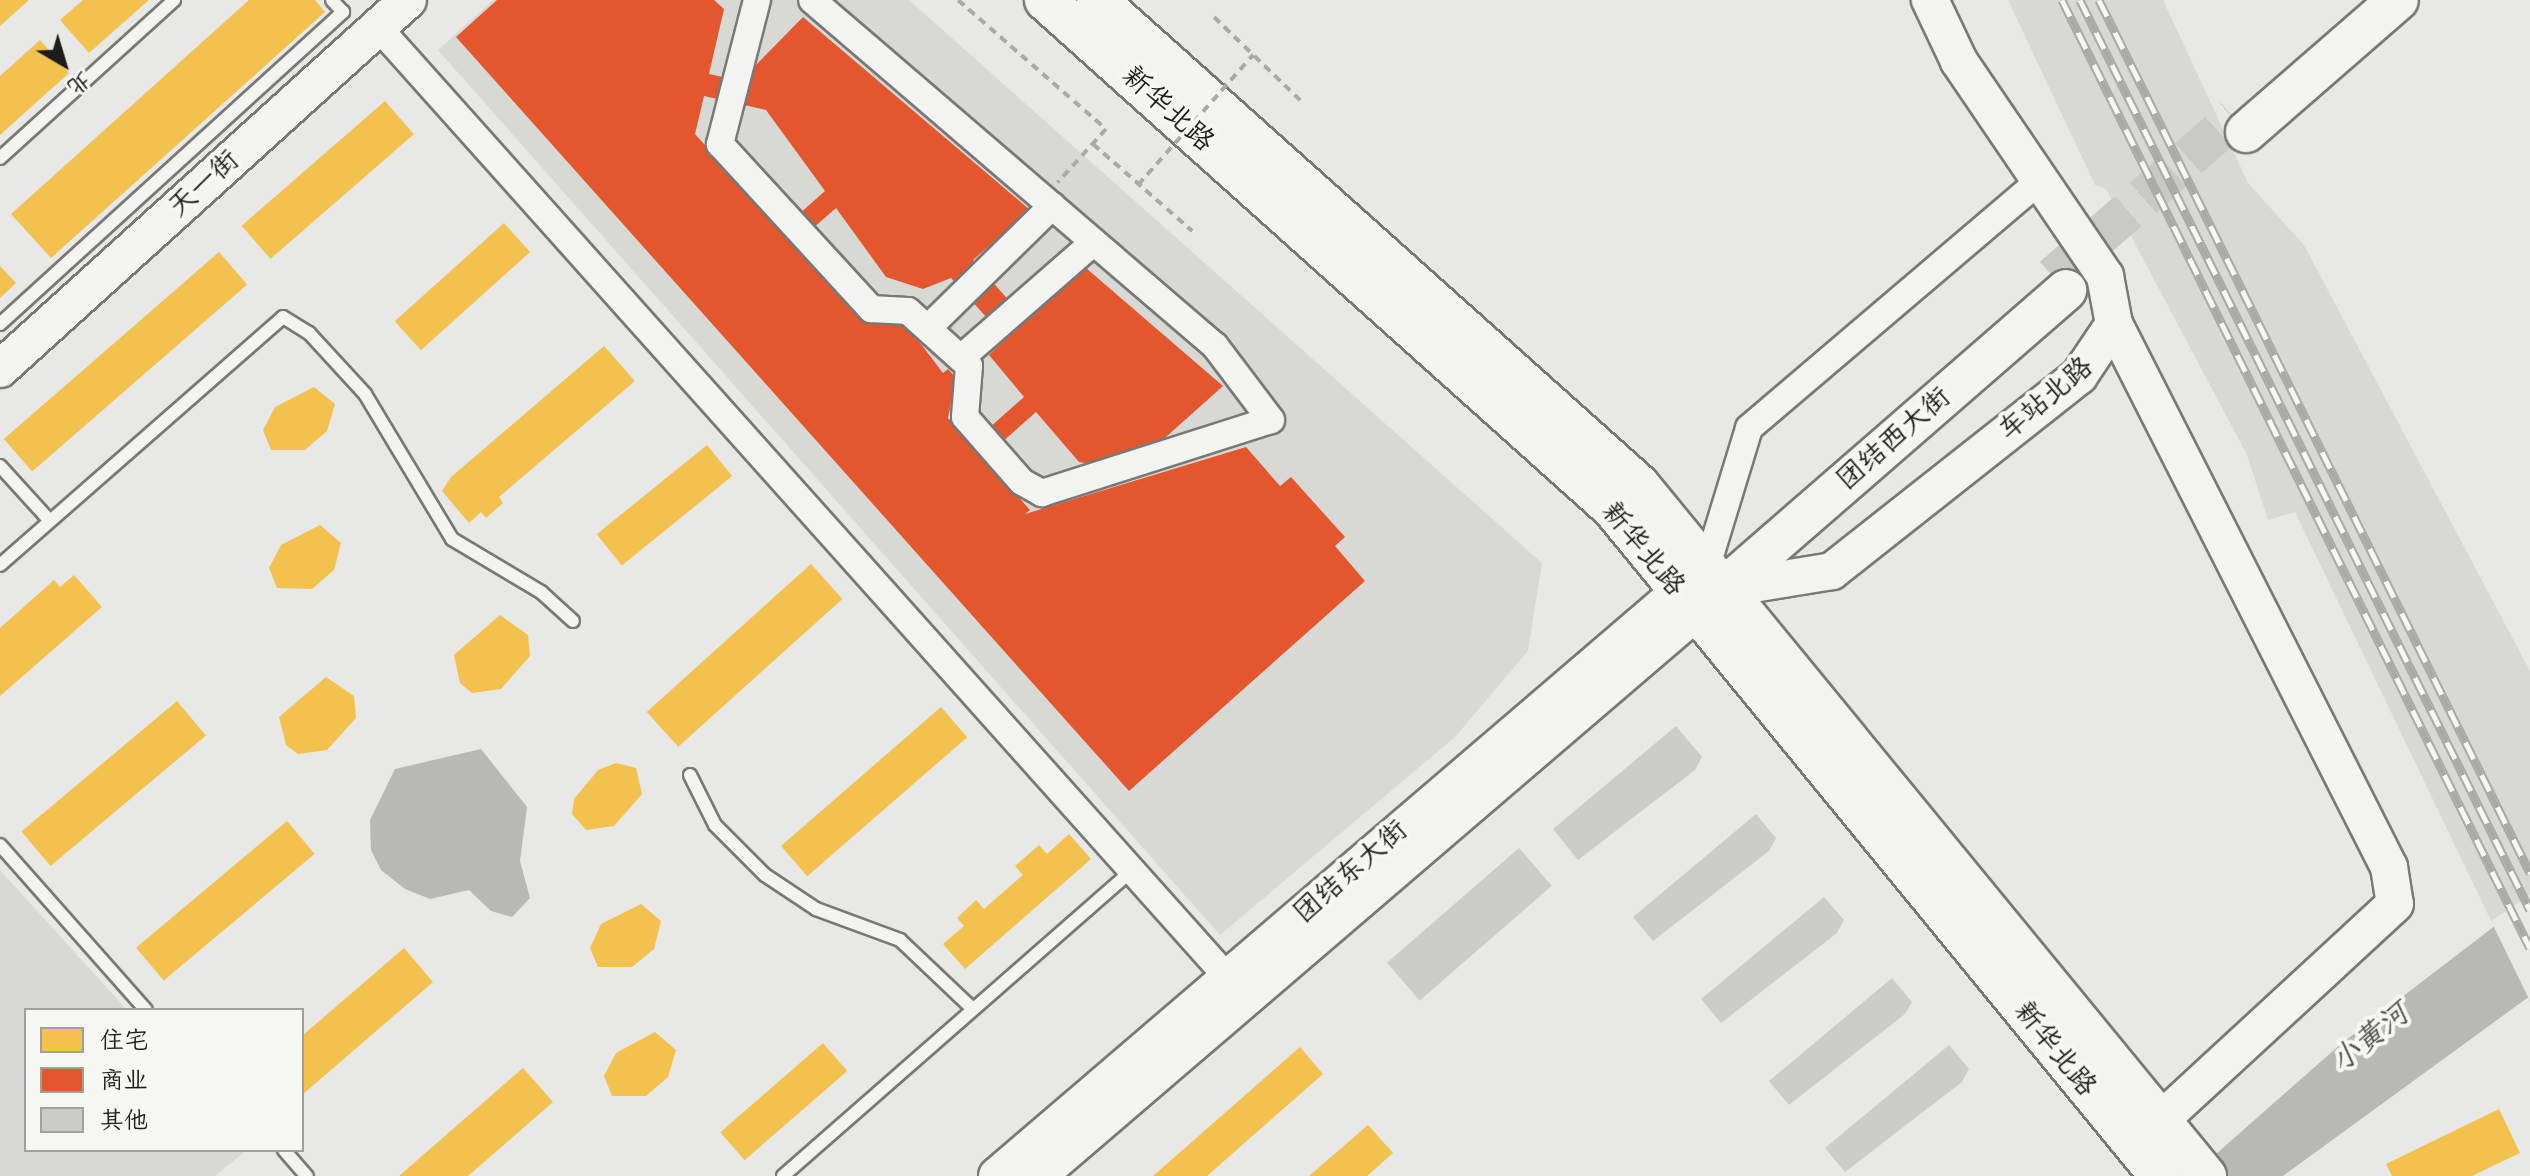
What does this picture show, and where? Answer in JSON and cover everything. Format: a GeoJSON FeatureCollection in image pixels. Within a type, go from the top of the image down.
{"type":"FeatureCollection","features":[{"type":"Feature","properties":{"kind":"main road","name":"新华北路"},"geometry":{"type":"LineString","coordinates":[[1045,0],[1701,590],[2147,1132],[2187,1171]]}},
{"type":"Feature","properties":{"kind":"main road","name":"新华北路"},"geometry":{"type":"LineString","coordinates":[[1097,0],[1639,485],[1701,590]]}},
{"type":"Feature","properties":{"kind":"main road"},"geometry":{"type":"LineString","coordinates":[[2369,0],[2240,125],[2398,0]]}},
{"type":"Feature","properties":{"kind":"main road","name":"团结西大街"},"geometry":{"type":"LineString","coordinates":[[1701,590],[2060,284]]}},
{"type":"Feature","properties":{"kind":"street","name":"天一街"},"geometry":{"type":"LineString","coordinates":[[0,369],[58,294],[408,0]]}},
{"type":"Feature","properties":{"kind":"street"},"geometry":{"type":"LineString","coordinates":[[757,0],[720,144],[871,309],[908,311],[969,366],[965,417],[1022,482],[1042,493],[1271,420],[1215,346],[812,0]]}},
{"type":"Feature","properties":{"kind":"street"},"geometry":{"type":"LineString","coordinates":[[1930,0],[1959,61],[2113,291],[2114,324],[2389,867],[2395,904],[2147,1132]]}},
{"type":"Feature","properties":{"kind":"street"},"geometry":{"type":"LineString","coordinates":[[378,27],[1228,978]]}},
{"type":"Feature","properties":{"kind":"street"},"geometry":{"type":"LineString","coordinates":[[1701,590],[1749,428],[2040,180]]}},
{"type":"Feature","properties":{"kind":"street"},"geometry":{"type":"LineString","coordinates":[[929,327],[1047,202]]}},
{"type":"Feature","properties":{"kind":"street"},"geometry":{"type":"LineString","coordinates":[[961,358],[1094,242]]}},
{"type":"Feature","properties":{"kind":"street","name":"车站北路"},"geometry":{"type":"LineString","coordinates":[[1701,590],[1832,571],[2079,376],[2114,324]]}},
{"type":"Feature","properties":{"kind":"street","name":"团结东大街"},"geometry":{"type":"LineString","coordinates":[[997,1176],[1228,978],[1701,590]]}},
{"type":"Feature","properties":{"kind":"street","name":"团结东大街"},"geometry":{"type":"LineString","coordinates":[[1038,1176],[1701,590]]}},
{"type":"Feature","properties":{"kind":"lane"},"geometry":{"type":"LineString","coordinates":[[0,158],[174,0]]}},
{"type":"Feature","properties":{"kind":"lane"},"geometry":{"type":"LineString","coordinates":[[0,324],[58,294],[343,12],[332,0]]}},
{"type":"Feature","properties":{"kind":"lane"},"geometry":{"type":"LineString","coordinates":[[0,565],[283,317],[309,333],[365,394],[452,539],[541,592],[573,621]]}},
{"type":"Feature","properties":{"kind":"lane"},"geometry":{"type":"LineString","coordinates":[[0,466],[50,521]]}},
{"type":"Feature","properties":{"kind":"lane"},"geometry":{"type":"LineString","coordinates":[[690,775],[715,825],[765,875],[816,909],[912,947],[972,1008]]}},
{"type":"Feature","properties":{"kind":"lane"},"geometry":{"type":"LineString","coordinates":[[0,845],[144,1008]]}},
{"type":"Feature","properties":{"kind":"lane"},"geometry":{"type":"LineString","coordinates":[[783,1176],[1132,871]]}},
{"type":"Feature","properties":{"kind":"lane"},"geometry":{"type":"LineString","coordinates":[[286,1152],[307,1176]]}},
{"type":"Feature","properties":{"kind":"path"},"geometry":{"type":"LineString","coordinates":[[958,0],[1106,129],[1047,202]]}},
{"type":"Feature","properties":{"kind":"path"},"geometry":{"type":"LineString","coordinates":[[1214,17],[1300,100]]}},
{"type":"Feature","properties":{"kind":"path"},"geometry":{"type":"LineString","coordinates":[[1138,185],[1253,55]]}},
{"type":"Feature","properties":{"kind":"path"},"geometry":{"type":"LineString","coordinates":[[1093,144],[1192,231]]}},
{"type":"Feature","properties":{"kind":"shaded area"},"geometry":{"type":"Polygon","coordinates":[[[493,0],[909,0],[1542,563],[1528,651],[1455,737],[1220,935],[438,50],[493,0]]]}},
{"type":"Feature","properties":{"kind":"shaded area"},"geometry":{"type":"Polygon","coordinates":[[[2008,0],[2163,0],[2248,183],[2304,245],[2530,671],[2530,1002],[2295,512],[2268,520],[2247,455],[2106,189],[2095,185],[2008,0]]]}},
{"type":"Feature","properties":{"kind":"shaded area"},"geometry":{"type":"Polygon","coordinates":[[[0,870],[125,1008],[24,1008],[24,1152],[245,1152],[215,1176],[0,1176],[0,870]]]}},
{"type":"Feature","properties":{"kind":"water"},"geometry":{"type":"Polygon","coordinates":[[[481,749],[527,807],[520,861],[530,898],[512,917],[491,911],[469,890],[430,899],[405,889],[381,870],[371,850],[370,820],[395,769],[481,749]]]}},
{"type":"Feature","properties":{"kind":"water","name":"小黄河"},"geometry":{"type":"Polygon","coordinates":[[[2530,899],[2530,996],[2283,1176],[2191,1176],[2342,1043],[2530,899]]]}},
{"type":"Feature","properties":{"kind":"pier"},"geometry":{"type":"Polygon","coordinates":[[[2530,895],[2530,1001],[2491,921],[2530,895]]]}},
{"type":"Feature","properties":{"kind":"building: 住宅"},"geometry":{"type":"Polygon","coordinates":[[[0,0],[29,0],[0,26],[0,0]]]}},
{"type":"Feature","properties":{"kind":"building: 住宅"},"geometry":{"type":"Polygon","coordinates":[[[83,0],[149,0],[89,53],[60,20],[83,0]]]}},
{"type":"Feature","properties":{"kind":"building: 住宅"},"geometry":{"type":"Polygon","coordinates":[[[249,0],[315,0],[325,12],[51,258],[11,214],[249,0]]]}},
{"type":"Feature","properties":{"kind":"building: 住宅"},"geometry":{"type":"Polygon","coordinates":[[[40,40],[69,73],[0,135],[0,76],[40,40]]]}},
{"type":"Feature","properties":{"kind":"building: 住宅"},"geometry":{"type":"Polygon","coordinates":[[[385,101],[414,134],[270,259],[242,226],[385,101]]]}},
{"type":"Feature","properties":{"kind":"building: 住宅"},"geometry":{"type":"Polygon","coordinates":[[[504,223],[530,252],[421,350],[395,321],[504,223]]]}},
{"type":"Feature","properties":{"kind":"building: 住宅"},"geometry":{"type":"Polygon","coordinates":[[[219,252],[247,284],[32,471],[4,439],[219,252]]]}},
{"type":"Feature","properties":{"kind":"building: 住宅"},"geometry":{"type":"Polygon","coordinates":[[[0,266],[16,283],[0,298],[0,266]]]}},
{"type":"Feature","properties":{"kind":"building: 住宅"},"geometry":{"type":"Polygon","coordinates":[[[604,346],[635,381],[499,497],[503,503],[486,518],[481,512],[469,523],[442,491],[451,477],[604,346]]]}},
{"type":"Feature","properties":{"kind":"building: 住宅"},"geometry":{"type":"Polygon","coordinates":[[[314,387],[335,404],[327,431],[305,450],[271,450],[263,430],[275,407],[314,387]]]}},
{"type":"Feature","properties":{"kind":"building: 住宅"},"geometry":{"type":"Polygon","coordinates":[[[707,445],[732,476],[622,565],[597,534],[707,445]]]}},
{"type":"Feature","properties":{"kind":"building: 住宅"},"geometry":{"type":"Polygon","coordinates":[[[320,525],[341,543],[334,570],[312,589],[277,588],[269,568],[281,545],[320,525]]]}},
{"type":"Feature","properties":{"kind":"building: 住宅"},"geometry":{"type":"Polygon","coordinates":[[[811,564],[842,599],[678,747],[647,712],[811,564]]]}},
{"type":"Feature","properties":{"kind":"building: 住宅"},"geometry":{"type":"Polygon","coordinates":[[[74,575],[102,607],[0,696],[0,628],[54,580],[60,587],[74,575]]]}},
{"type":"Feature","properties":{"kind":"building: 住宅"},"geometry":{"type":"Polygon","coordinates":[[[500,615],[528,635],[530,656],[501,689],[472,693],[460,683],[454,655],[500,615]]]}},
{"type":"Feature","properties":{"kind":"building: 住宅"},"geometry":{"type":"Polygon","coordinates":[[[326,677],[354,696],[356,718],[327,750],[298,754],[286,745],[279,717],[326,677]]]}},
{"type":"Feature","properties":{"kind":"building: 住宅"},"geometry":{"type":"Polygon","coordinates":[[[177,701],[206,735],[50,866],[21,831],[177,701]]]}},
{"type":"Feature","properties":{"kind":"building: 住宅"},"geometry":{"type":"Polygon","coordinates":[[[941,707],[967,737],[807,876],[781,846],[941,707]]]}},
{"type":"Feature","properties":{"kind":"building: 住宅"},"geometry":{"type":"Polygon","coordinates":[[[616,763],[636,768],[642,794],[614,826],[586,830],[572,814],[574,799],[598,770],[616,763]]]}},
{"type":"Feature","properties":{"kind":"building: 住宅"},"geometry":{"type":"Polygon","coordinates":[[[287,821],[315,854],[164,981],[136,948],[287,821]]]}},
{"type":"Feature","properties":{"kind":"building: 住宅"},"geometry":{"type":"Polygon","coordinates":[[[1069,834],[1091,859],[965,969],[943,944],[964,926],[957,918],[976,900],[984,909],[1023,875],[1015,866],[1039,845],[1047,854],[1069,834]]]}},
{"type":"Feature","properties":{"kind":"building: 住宅"},"geometry":{"type":"Polygon","coordinates":[[[641,904],[661,921],[654,949],[632,967],[598,967],[590,948],[601,924],[641,904]]]}},
{"type":"Feature","properties":{"kind":"building: 住宅"},"geometry":{"type":"Polygon","coordinates":[[[404,948],[433,982],[304,1093],[304,1034],[404,948]]]}},
{"type":"Feature","properties":{"kind":"building: 住宅"},"geometry":{"type":"Polygon","coordinates":[[[655,1032],[676,1050],[668,1077],[646,1096],[612,1096],[604,1076],[616,1053],[655,1032]]]}},
{"type":"Feature","properties":{"kind":"building: 住宅"},"geometry":{"type":"Polygon","coordinates":[[[823,1043],[847,1071],[745,1160],[720,1132],[823,1043]]]}},
{"type":"Feature","properties":{"kind":"building: 住宅"},"geometry":{"type":"Polygon","coordinates":[[[1300,1047],[1323,1074],[1207,1176],[1153,1176],[1300,1047]]]}},
{"type":"Feature","properties":{"kind":"building: 住宅"},"geometry":{"type":"Polygon","coordinates":[[[523,1068],[553,1102],[468,1176],[399,1176],[523,1068]]]}},
{"type":"Feature","properties":{"kind":"building: 住宅"},"geometry":{"type":"Polygon","coordinates":[[[2499,1109],[2520,1153],[2472,1176],[2392,1176],[2386,1164],[2499,1109]]]}},
{"type":"Feature","properties":{"kind":"building: 住宅"},"geometry":{"type":"Polygon","coordinates":[[[1368,1125],[1393,1153],[1367,1176],[1309,1176],[1368,1125]]]}},
{"type":"Feature","properties":{"kind":"building: 商业"},"geometry":{"type":"Polygon","coordinates":[[[497,0],[714,0],[724,9],[709,74],[750,83],[755,66],[803,17],[1030,210],[973,260],[1027,321],[1086,268],[1223,386],[1157,445],[1103,466],[1079,462],[1036,412],[984,458],[1030,510],[1025,514],[1246,447],[1280,486],[1291,477],[1345,537],[1335,546],[1365,581],[1129,791],[456,37],[497,0]],[[704,96],[695,134],[781,230],[825,191],[766,110],[704,96]],[[836,208],[794,245],[861,319],[901,318],[943,373],[948,369],[956,378],[948,418],[971,444],[1024,397],[989,355],[1006,339],[951,278],[923,289],[886,277],[836,208]]]}},
{"type":"Feature","properties":{"kind":"building: 其他"},"geometry":{"type":"Polygon","coordinates":[[[1676,726],[1702,757],[1695,770],[1578,860],[1553,829],[1676,726]]]}},
{"type":"Feature","properties":{"kind":"building: 其他"},"geometry":{"type":"Polygon","coordinates":[[[1756,814],[1776,838],[1769,851],[1653,941],[1633,917],[1756,814]]]}},
{"type":"Feature","properties":{"kind":"building: 其他"},"geometry":{"type":"Polygon","coordinates":[[[1519,848],[1552,886],[1420,1001],[1387,963],[1519,848]]]}},
{"type":"Feature","properties":{"kind":"building: 其他"},"geometry":{"type":"Polygon","coordinates":[[[1824,897],[1844,920],[1837,933],[1721,1023],[1701,999],[1824,897]]]}},
{"type":"Feature","properties":{"kind":"building: 其他"},"geometry":{"type":"Polygon","coordinates":[[[1892,978],[1912,1002],[1905,1014],[1789,1105],[1769,1081],[1892,978]]]}},
{"type":"Feature","properties":{"kind":"building: 其他"},"geometry":{"type":"Polygon","coordinates":[[[1949,1045],[1969,1069],[1962,1082],[1845,1172],[1825,1148],[1949,1045]]]}},
{"type":"Feature","properties":{"kind":"tunnel"},"geometry":{"type":"LineString","coordinates":[[2053,277],[2234,118]]}},
{"type":"Feature","properties":{"kind":"railway"},"geometry":{"type":"LineString","coordinates":[[2062,0],[2530,948]]}},
{"type":"Feature","properties":{"kind":"railway"},"geometry":{"type":"LineString","coordinates":[[2080,0],[2530,910]]}},
{"type":"Feature","properties":{"kind":"railway"},"geometry":{"type":"LineString","coordinates":[[2099,0],[2530,873]]}}]}
